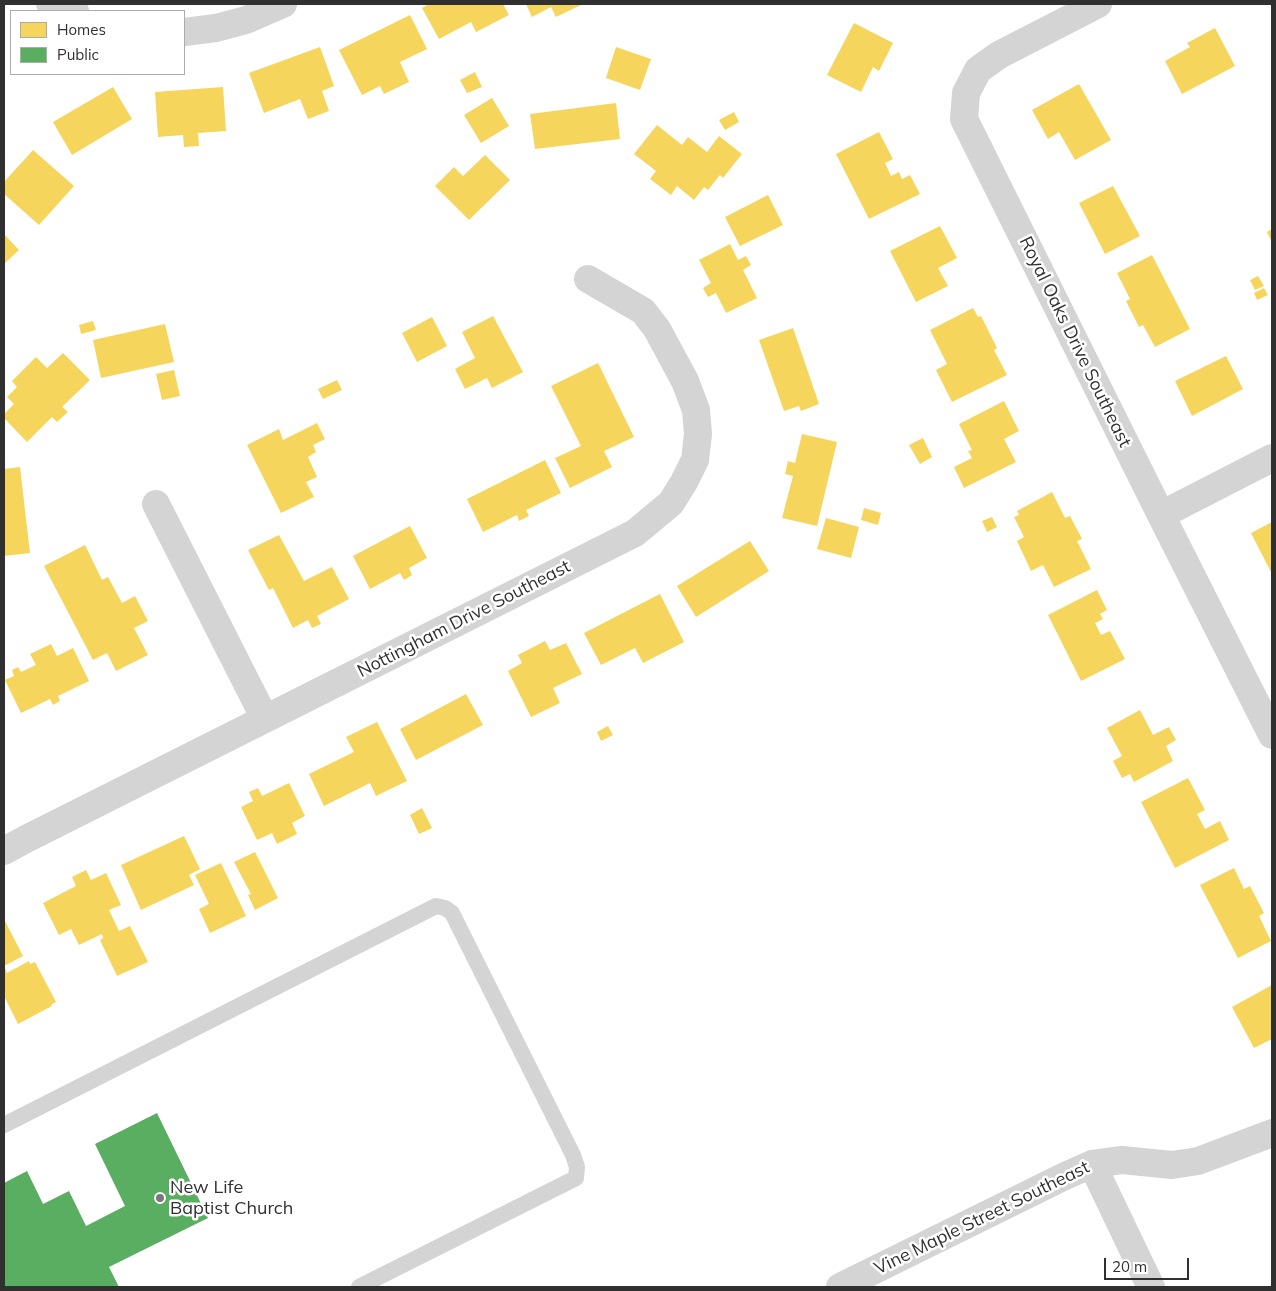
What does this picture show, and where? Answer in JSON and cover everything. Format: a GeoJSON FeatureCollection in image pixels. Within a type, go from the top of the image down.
{"type":"FeatureCollection","features":[{"type":"Feature","properties":{"kind":"street"},"geometry":{"type":"LineString","coordinates":[[50,4],[71,10]]}},
{"type":"Feature","properties":{"kind":"street"},"geometry":{"type":"LineString","coordinates":[[185,32],[216,28],[246,20],[283,4]]}},
{"type":"Feature","properties":{"kind":"street","name":"Royal Oaks Drive Southeast"},"geometry":{"type":"LineString","coordinates":[[1098,4],[999,55],[978,70],[966,93],[964,118],[1272,735]]}},
{"type":"Feature","properties":{"kind":"street","name":"Nottingham Drive Southeast"},"geometry":{"type":"LineString","coordinates":[[4,851],[635,533],[671,503],[695,460],[698,434],[696,410],[685,381],[657,328],[643,311],[588,279]]}},
{"type":"Feature","properties":{"kind":"street"},"geometry":{"type":"LineString","coordinates":[[1161,515],[1272,458]]}},
{"type":"Feature","properties":{"kind":"street"},"geometry":{"type":"LineString","coordinates":[[156,504],[265,720]]}},
{"type":"Feature","properties":{"kind":"street","name":"Vine Maple Street Southeast"},"geometry":{"type":"LineString","coordinates":[[840,1287],[1092,1164],[1122,1160],[1172,1165],[1198,1161],[1272,1133]]}},
{"type":"Feature","properties":{"kind":"street"},"geometry":{"type":"LineString","coordinates":[[1092,1164],[1151,1287]]}},
{"type":"Feature","properties":{"kind":"lane"},"geometry":{"type":"LineString","coordinates":[[4,1124],[436,906],[446,908],[452,913],[573,1155],[577,1167],[576,1178],[359,1287]]}},
{"type":"Feature","properties":{"kind":"building: Homes"},"geometry":{"type":"Polygon","coordinates":[[[429,4],[503,4],[509,15],[476,32],[471,22],[439,39],[422,8],[429,4]]]}},
{"type":"Feature","properties":{"kind":"building: Homes"},"geometry":{"type":"Polygon","coordinates":[[[526,4],[583,4],[556,17],[551,7],[532,17],[526,4]]]}},
{"type":"Feature","properties":{"kind":"building: Homes"},"geometry":{"type":"Polygon","coordinates":[[[410,15],[427,49],[400,62],[409,82],[384,94],[380,86],[362,95],[339,50],[410,15]]]}},
{"type":"Feature","properties":{"kind":"building: Homes"},"geometry":{"type":"Polygon","coordinates":[[[854,23],[893,43],[879,71],[873,67],[861,92],[827,75],[854,23]]]}},
{"type":"Feature","properties":{"kind":"building: Homes"},"geometry":{"type":"Polygon","coordinates":[[[1215,28],[1235,66],[1182,94],[1165,61],[1190,47],[1187,43],[1215,28]]]}},
{"type":"Feature","properties":{"kind":"building: Homes"},"geometry":{"type":"Polygon","coordinates":[[[320,47],[334,86],[322,91],[329,111],[308,119],[300,99],[264,113],[249,73],[320,47]]]}},
{"type":"Feature","properties":{"kind":"building: Homes"},"geometry":{"type":"Polygon","coordinates":[[[616,47],[651,59],[640,90],[606,78],[616,47]]]}},
{"type":"Feature","properties":{"kind":"building: Homes"},"geometry":{"type":"Polygon","coordinates":[[[475,72],[482,87],[467,93],[460,80],[475,72]]]}},
{"type":"Feature","properties":{"kind":"building: Homes"},"geometry":{"type":"Polygon","coordinates":[[[1079,84],[1111,140],[1075,160],[1059,132],[1048,139],[1032,110],[1079,84]]]}},
{"type":"Feature","properties":{"kind":"building: Homes"},"geometry":{"type":"Polygon","coordinates":[[[113,87],[132,119],[72,155],[53,122],[113,87]]]}},
{"type":"Feature","properties":{"kind":"building: Homes"},"geometry":{"type":"Polygon","coordinates":[[[223,87],[226,131],[198,133],[199,146],[184,147],[183,135],[158,137],[155,92],[223,87]]]}},
{"type":"Feature","properties":{"kind":"building: Homes"},"geometry":{"type":"Polygon","coordinates":[[[492,98],[509,126],[481,143],[464,115],[492,98]]]}},
{"type":"Feature","properties":{"kind":"building: Homes"},"geometry":{"type":"Polygon","coordinates":[[[616,103],[620,139],[535,149],[530,114],[616,103]]]}},
{"type":"Feature","properties":{"kind":"building: Homes"},"geometry":{"type":"Polygon","coordinates":[[[734,112],[739,122],[725,130],[719,120],[734,112]]]}},
{"type":"Feature","properties":{"kind":"building: Homes"},"geometry":{"type":"Polygon","coordinates":[[[657,125],[682,145],[688,137],[707,152],[719,136],[742,154],[723,178],[720,175],[708,190],[704,187],[694,200],[677,186],[671,195],[650,179],[656,171],[634,154],[657,125]]]}},
{"type":"Feature","properties":{"kind":"building: Homes"},"geometry":{"type":"Polygon","coordinates":[[[879,132],[893,159],[885,163],[891,176],[899,172],[902,179],[910,175],[920,194],[869,219],[836,154],[879,132]]]}},
{"type":"Feature","properties":{"kind":"building: Homes"},"geometry":{"type":"Polygon","coordinates":[[[33,150],[74,186],[39,225],[4,194],[4,182],[33,150]]]}},
{"type":"Feature","properties":{"kind":"building: Homes"},"geometry":{"type":"Polygon","coordinates":[[[485,155],[510,180],[469,220],[435,186],[454,167],[463,176],[485,155]]]}},
{"type":"Feature","properties":{"kind":"building: Homes"},"geometry":{"type":"Polygon","coordinates":[[[1113,186],[1140,236],[1105,254],[1079,203],[1113,186]]]}},
{"type":"Feature","properties":{"kind":"building: Homes"},"geometry":{"type":"Polygon","coordinates":[[[768,195],[783,225],[740,246],[725,217],[768,195]]]}},
{"type":"Feature","properties":{"kind":"building: Homes"},"geometry":{"type":"Polygon","coordinates":[[[940,226],[957,258],[938,268],[948,286],[916,302],[890,251],[940,226]]]}},
{"type":"Feature","properties":{"kind":"building: Homes"},"geometry":{"type":"Polygon","coordinates":[[[1272,229],[1272,242],[1267,232],[1272,229]]]}},
{"type":"Feature","properties":{"kind":"building: Homes"},"geometry":{"type":"Polygon","coordinates":[[[4,234],[19,250],[4,264],[4,234]]]}},
{"type":"Feature","properties":{"kind":"building: Homes"},"geometry":{"type":"Polygon","coordinates":[[[730,244],[738,260],[746,256],[751,265],[743,270],[757,298],[726,313],[716,293],[708,297],[703,288],[711,283],[699,260],[730,244]]]}},
{"type":"Feature","properties":{"kind":"building: Homes"},"geometry":{"type":"Polygon","coordinates":[[[1152,255],[1190,329],[1155,347],[1143,325],[1139,327],[1126,301],[1130,299],[1117,273],[1152,255]]]}},
{"type":"Feature","properties":{"kind":"building: Homes"},"geometry":{"type":"Polygon","coordinates":[[[1258,276],[1264,286],[1255,290],[1250,280],[1258,276]]]}},
{"type":"Feature","properties":{"kind":"building: Homes"},"geometry":{"type":"Polygon","coordinates":[[[1264,288],[1268,295],[1257,300],[1254,293],[1264,288]]]}},
{"type":"Feature","properties":{"kind":"building: Homes"},"geometry":{"type":"Polygon","coordinates":[[[973,308],[978,317],[981,316],[997,348],[994,350],[1007,375],[952,402],[936,370],[947,364],[930,330],[973,308]]]}},
{"type":"Feature","properties":{"kind":"building: Homes"},"geometry":{"type":"Polygon","coordinates":[[[493,316],[523,372],[492,388],[487,378],[465,389],[455,369],[475,358],[462,332],[493,316]]]}},
{"type":"Feature","properties":{"kind":"building: Homes"},"geometry":{"type":"Polygon","coordinates":[[[432,317],[447,346],[417,362],[402,333],[432,317]]]}},
{"type":"Feature","properties":{"kind":"building: Homes"},"geometry":{"type":"Polygon","coordinates":[[[93,321],[96,330],[81,334],[79,325],[93,321]]]}},
{"type":"Feature","properties":{"kind":"building: Homes"},"geometry":{"type":"Polygon","coordinates":[[[165,324],[174,362],[101,378],[93,340],[165,324]]]}},
{"type":"Feature","properties":{"kind":"building: Homes"},"geometry":{"type":"Polygon","coordinates":[[[793,328],[819,404],[801,411],[799,406],[784,411],[759,340],[793,328]]]}},
{"type":"Feature","properties":{"kind":"building: Homes"},"geometry":{"type":"Polygon","coordinates":[[[63,353],[90,380],[62,407],[68,412],[57,422],[52,417],[27,442],[4,418],[4,414],[14,404],[7,397],[17,387],[12,381],[36,357],[47,368],[63,353]]]}},
{"type":"Feature","properties":{"kind":"building: Homes"},"geometry":{"type":"Polygon","coordinates":[[[1226,356],[1243,389],[1192,416],[1175,381],[1226,356]]]}},
{"type":"Feature","properties":{"kind":"building: Homes"},"geometry":{"type":"Polygon","coordinates":[[[598,363],[634,437],[604,451],[612,467],[570,488],[555,458],[581,446],[551,386],[598,363]]]}},
{"type":"Feature","properties":{"kind":"building: Homes"},"geometry":{"type":"Polygon","coordinates":[[[174,370],[180,396],[162,400],[156,374],[174,370]]]}},
{"type":"Feature","properties":{"kind":"building: Homes"},"geometry":{"type":"Polygon","coordinates":[[[337,380],[342,390],[323,399],[318,389],[337,380]]]}},
{"type":"Feature","properties":{"kind":"building: Homes"},"geometry":{"type":"Polygon","coordinates":[[[1004,401],[1019,431],[1004,439],[1016,462],[964,488],[954,467],[972,458],[968,451],[972,450],[959,424],[1004,401]]]}},
{"type":"Feature","properties":{"kind":"building: Homes"},"geometry":{"type":"Polygon","coordinates":[[[317,423],[325,439],[313,445],[316,452],[308,457],[317,477],[306,482],[314,497],[281,513],[247,445],[279,429],[283,440],[317,423]]]}},
{"type":"Feature","properties":{"kind":"building: Homes"},"geometry":{"type":"Polygon","coordinates":[[[802,434],[837,442],[817,526],[782,518],[793,476],[785,474],[788,461],[795,463],[802,434]]]}},
{"type":"Feature","properties":{"kind":"building: Homes"},"geometry":{"type":"Polygon","coordinates":[[[923,438],[932,457],[920,464],[909,445],[923,438]]]}},
{"type":"Feature","properties":{"kind":"building: Homes"},"geometry":{"type":"Polygon","coordinates":[[[545,460],[561,493],[526,510],[529,516],[519,521],[517,515],[483,532],[467,499],[545,460]]]}},
{"type":"Feature","properties":{"kind":"building: Homes"},"geometry":{"type":"Polygon","coordinates":[[[20,467],[30,553],[4,556],[4,469],[20,467]]]}},
{"type":"Feature","properties":{"kind":"building: Homes"},"geometry":{"type":"Polygon","coordinates":[[[1052,492],[1065,518],[1070,516],[1082,539],[1077,541],[1091,569],[1054,587],[1043,565],[1031,571],[1017,541],[1024,537],[1014,517],[1019,515],[1017,511],[1052,492]]]}},
{"type":"Feature","properties":{"kind":"building: Homes"},"geometry":{"type":"Polygon","coordinates":[[[864,508],[881,513],[878,525],[861,520],[864,508]]]}},
{"type":"Feature","properties":{"kind":"building: Homes"},"geometry":{"type":"Polygon","coordinates":[[[992,517],[997,527],[987,532],[982,521],[992,517]]]}},
{"type":"Feature","properties":{"kind":"building: Homes"},"geometry":{"type":"Polygon","coordinates":[[[826,518],[859,527],[851,558],[817,549],[826,518]]]}},
{"type":"Feature","properties":{"kind":"building: Homes"},"geometry":{"type":"Polygon","coordinates":[[[1272,522],[1272,574],[1251,533],[1272,522]]]}},
{"type":"Feature","properties":{"kind":"building: Homes"},"geometry":{"type":"Polygon","coordinates":[[[410,526],[427,558],[409,568],[412,575],[404,580],[400,573],[370,589],[353,556],[410,526]]]}},
{"type":"Feature","properties":{"kind":"building: Homes"},"geometry":{"type":"Polygon","coordinates":[[[279,535],[304,581],[332,567],[349,599],[317,616],[321,624],[312,628],[308,620],[293,628],[273,588],[269,590],[248,550],[279,535]]]}},
{"type":"Feature","properties":{"kind":"building: Homes"},"geometry":{"type":"Polygon","coordinates":[[[750,541],[769,571],[696,617],[677,586],[750,541]]]}},
{"type":"Feature","properties":{"kind":"building: Homes"},"geometry":{"type":"Polygon","coordinates":[[[85,545],[102,580],[108,577],[122,603],[135,596],[148,621],[134,628],[148,655],[116,671],[107,653],[93,660],[44,566],[85,545]]]}},
{"type":"Feature","properties":{"kind":"building: Homes"},"geometry":{"type":"Polygon","coordinates":[[[1097,590],[1107,610],[1100,614],[1103,619],[1095,623],[1101,635],[1110,631],[1125,659],[1081,681],[1048,615],[1097,590]]]}},
{"type":"Feature","properties":{"kind":"building: Homes"},"geometry":{"type":"Polygon","coordinates":[[[660,594],[684,642],[643,663],[635,648],[601,665],[584,633],[660,594]]]}},
{"type":"Feature","properties":{"kind":"building: Homes"},"geometry":{"type":"Polygon","coordinates":[[[545,641],[550,650],[566,643],[582,674],[553,688],[560,703],[531,717],[508,671],[522,663],[518,655],[545,641]]]}},
{"type":"Feature","properties":{"kind":"building: Homes"},"geometry":{"type":"Polygon","coordinates":[[[51,644],[57,656],[73,648],[89,681],[58,696],[60,701],[53,705],[50,699],[21,713],[5,680],[14,676],[12,670],[18,667],[21,672],[36,665],[30,654],[51,644]]]}},
{"type":"Feature","properties":{"kind":"building: Homes"},"geometry":{"type":"Polygon","coordinates":[[[466,694],[483,725],[416,760],[400,729],[466,694]]]}},
{"type":"Feature","properties":{"kind":"building: Homes"},"geometry":{"type":"Polygon","coordinates":[[[1140,710],[1153,735],[1169,727],[1176,740],[1166,746],[1173,761],[1134,782],[1130,774],[1122,778],[1113,761],[1122,756],[1107,728],[1140,710]]]}},
{"type":"Feature","properties":{"kind":"building: Homes"},"geometry":{"type":"Polygon","coordinates":[[[377,722],[407,781],[376,796],[370,783],[324,806],[309,774],[354,752],[346,737],[377,722]]]}},
{"type":"Feature","properties":{"kind":"building: Homes"},"geometry":{"type":"Polygon","coordinates":[[[608,726],[613,735],[601,741],[597,732],[608,726]]]}},
{"type":"Feature","properties":{"kind":"building: Homes"},"geometry":{"type":"Polygon","coordinates":[[[1188,778],[1205,810],[1197,814],[1205,829],[1220,821],[1229,840],[1175,868],[1141,802],[1188,778]]]}},
{"type":"Feature","properties":{"kind":"building: Homes"},"geometry":{"type":"Polygon","coordinates":[[[289,783],[305,816],[292,823],[297,834],[277,844],[272,833],[257,840],[241,807],[253,801],[249,792],[258,788],[262,796],[289,783]]]}},
{"type":"Feature","properties":{"kind":"building: Homes"},"geometry":{"type":"Polygon","coordinates":[[[422,808],[432,828],[419,834],[410,815],[422,808]]]}},
{"type":"Feature","properties":{"kind":"building: Homes"},"geometry":{"type":"Polygon","coordinates":[[[184,836],[200,869],[189,875],[194,885],[141,910],[121,865],[184,836]]]}},
{"type":"Feature","properties":{"kind":"building: Homes"},"geometry":{"type":"Polygon","coordinates":[[[255,852],[278,898],[255,910],[248,895],[251,894],[234,862],[255,852]]]}},
{"type":"Feature","properties":{"kind":"building: Homes"},"geometry":{"type":"Polygon","coordinates":[[[221,863],[246,916],[210,933],[199,909],[209,904],[195,875],[221,863]]]}},
{"type":"Feature","properties":{"kind":"building: Homes"},"geometry":{"type":"Polygon","coordinates":[[[1234,868],[1244,889],[1250,886],[1264,913],[1259,916],[1271,941],[1238,958],[1200,885],[1234,868]]]}},
{"type":"Feature","properties":{"kind":"building: Homes"},"geometry":{"type":"Polygon","coordinates":[[[86,870],[91,880],[106,873],[121,905],[109,910],[119,931],[130,926],[148,962],[117,976],[100,940],[103,938],[102,934],[79,945],[71,929],[59,935],[43,903],[76,886],[72,877],[86,870]]]}},
{"type":"Feature","properties":{"kind":"building: Homes"},"geometry":{"type":"Polygon","coordinates":[[[4,922],[23,956],[4,966],[4,922]]]}},
{"type":"Feature","properties":{"kind":"building: Homes"},"geometry":{"type":"Polygon","coordinates":[[[29,961],[30,964],[35,962],[56,1002],[18,1024],[4,996],[4,966],[7,973],[29,961]]]}},
{"type":"Feature","properties":{"kind":"building: Homes"},"geometry":{"type":"Polygon","coordinates":[[[1272,985],[1272,1039],[1254,1048],[1232,1007],[1272,985]]]}},
{"type":"Feature","properties":{"kind":"building: Public","name":"New Life Baptist Church"},"geometry":{"type":"Polygon","coordinates":[[[157,1113],[208,1218],[109,1267],[119,1287],[4,1287],[4,1183],[27,1171],[43,1204],[69,1191],[86,1226],[125,1206],[95,1144],[157,1113]]]}},
{"type":"Feature","properties":{"kind":"place","name":"New Life Baptist Church"},"geometry":{"type":"Point","coordinates":[160,1198]}}]}
